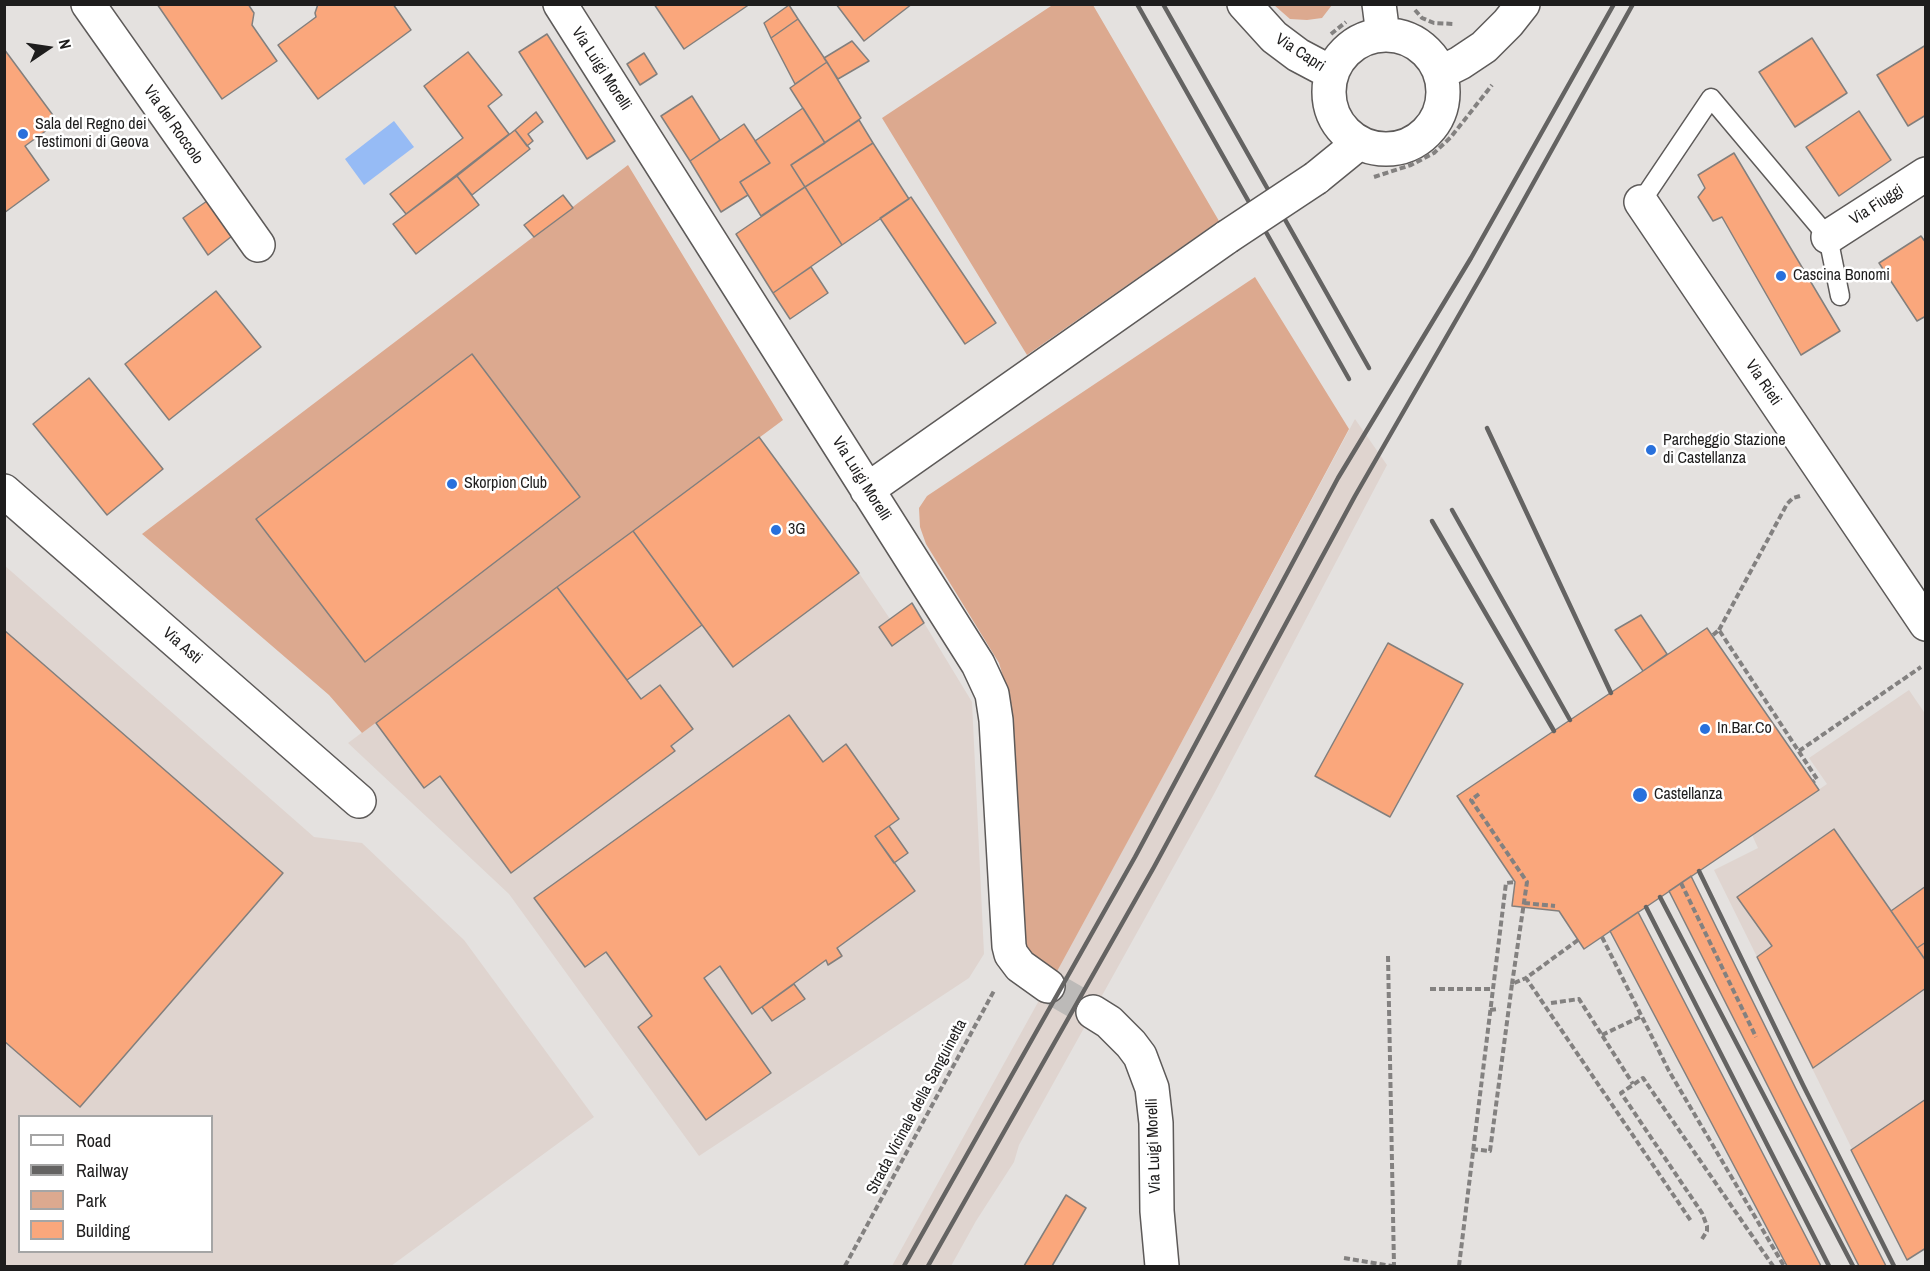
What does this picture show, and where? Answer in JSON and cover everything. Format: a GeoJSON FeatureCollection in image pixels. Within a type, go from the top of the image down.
{"type":"FeatureCollection","features":[{"type":"Feature","properties":{"kind":"street","name":"Via del Roccolo"},"geometry":{"type":"LineString","coordinates":[[88,4],[258,245]]}},
{"type":"Feature","properties":{"kind":"street","name":"Via Luigi Morelli"},"geometry":{"type":"LineString","coordinates":[[560,4],[971,652],[992,694],[996,720],[1007,935],[1011,954],[1020,966]]}},
{"type":"Feature","properties":{"kind":"street","name":"Via Capri"},"geometry":{"type":"LineString","coordinates":[[1244,4],[1274,38],[1298,55],[1332,73]]}},
{"type":"Feature","properties":{"kind":"street"},"geometry":{"type":"LineString","coordinates":[[1440,73],[1484,47],[1523,4]]}},
{"type":"Feature","properties":{"kind":"street"},"geometry":{"type":"LineString","coordinates":[[1381,20],[1401,37],[1418,45],[1431,57],[1440,73],[1443,92],[1440,111],[1430,128],[1416,141],[1397,148],[1378,148],[1359,143],[1347,133],[1336,120],[1329,89],[1332,73],[1340,58],[1352,46],[1367,38],[1381,20]]}},
{"type":"Feature","properties":{"kind":"street"},"geometry":{"type":"LineString","coordinates":[[867,490],[1227,237],[1316,178],[1359,143]]}},
{"type":"Feature","properties":{"kind":"street","name":"Via Fiuggi"},"geometry":{"type":"LineString","coordinates":[[1828,237],[1926,174]]}},
{"type":"Feature","properties":{"kind":"street","name":"Via Rieti"},"geometry":{"type":"LineString","coordinates":[[1641,202],[1926,624]]}},
{"type":"Feature","properties":{"kind":"street","name":"Via Asti"},"geometry":{"type":"LineString","coordinates":[[4,491],[359,801]]}},
{"type":"Feature","properties":{"kind":"street"},"geometry":{"type":"LineString","coordinates":[[1020,966],[1048,986]]}},
{"type":"Feature","properties":{"kind":"street","name":"Via Luigi Morelli"},"geometry":{"type":"LineString","coordinates":[[1093,1012],[1109,1022],[1131,1044],[1140,1056],[1152,1088],[1156,1123],[1156,1211],[1162,1266]]}},
{"type":"Feature","properties":{"kind":"lane"},"geometry":{"type":"LineString","coordinates":[[1641,202],[1711,98],[1828,237],[1840,296]]}},
{"type":"Feature","properties":{"kind":"path"},"geometry":{"type":"LineString","coordinates":[[1411,4],[1422,18],[1434,23],[1455,24]]}},
{"type":"Feature","properties":{"kind":"path"},"geometry":{"type":"LineString","coordinates":[[1367,180],[1411,165],[1434,153],[1451,137],[1494,82]]}},
{"type":"Feature","properties":{"kind":"path"},"geometry":{"type":"LineString","coordinates":[[1713,635],[1719,630],[1787,504],[1796,496],[1808,498]]}},
{"type":"Feature","properties":{"kind":"path"},"geometry":{"type":"LineString","coordinates":[[1719,630],[1817,779],[1813,782]]}},
{"type":"Feature","properties":{"kind":"path"},"geometry":{"type":"LineString","coordinates":[[1799,750],[1921,667]]}},
{"type":"Feature","properties":{"kind":"path"},"geometry":{"type":"LineString","coordinates":[[1472,1149],[1490,1151],[1527,882],[1471,800],[1479,795]]}},
{"type":"Feature","properties":{"kind":"path"},"geometry":{"type":"LineString","coordinates":[[1459,1266],[1506,883],[1515,882]]}},
{"type":"Feature","properties":{"kind":"path"},"geometry":{"type":"LineString","coordinates":[[1681,883],[1756,1037]]}},
{"type":"Feature","properties":{"kind":"path"},"geometry":{"type":"LineString","coordinates":[[1524,903],[1555,906]]}},
{"type":"Feature","properties":{"kind":"path"},"geometry":{"type":"LineString","coordinates":[[1602,937],[1670,1071],[1784,1266]]}},
{"type":"Feature","properties":{"kind":"path"},"geometry":{"type":"LineString","coordinates":[[1512,984],[1526,978],[1578,940]]}},
{"type":"Feature","properties":{"kind":"path"},"geometry":{"type":"LineString","coordinates":[[1344,1258],[1375,1265],[1393,1266],[1388,956]]}},
{"type":"Feature","properties":{"kind":"path","name":"Strada Vicinale della Sanguinetta"},"geometry":{"type":"LineString","coordinates":[[845,1266],[999,981],[1020,966]]}},
{"type":"Feature","properties":{"kind":"path"},"geometry":{"type":"LineString","coordinates":[[1526,978],[1691,1221]]}},
{"type":"Feature","properties":{"kind":"path"},"geometry":{"type":"LineString","coordinates":[[1430,989],[1492,989]]}},
{"type":"Feature","properties":{"kind":"path"},"geometry":{"type":"LineString","coordinates":[[1551,1003],[1579,999],[1633,1084]]}},
{"type":"Feature","properties":{"kind":"path"},"geometry":{"type":"LineString","coordinates":[[1490,1010],[1499,1010]]}},
{"type":"Feature","properties":{"kind":"path"},"geometry":{"type":"LineString","coordinates":[[1602,1035],[1642,1016]]}},
{"type":"Feature","properties":{"kind":"path"},"geometry":{"type":"LineString","coordinates":[[1702,1239],[1707,1231],[1702,1213],[1621,1093],[1643,1077],[1773,1266]]}},
{"type":"Feature","properties":{"kind":"shaded area"},"geometry":{"type":"Polygon","coordinates":[[[1355,419],[1387,465],[1214,794],[1019,1145],[1014,1162],[976,1221],[951,1266],[892,1266],[1172,760],[1355,419]]]}},
{"type":"Feature","properties":{"kind":"shaded area"},"geometry":{"type":"Polygon","coordinates":[[[759,437],[890,619],[912,603],[972,702],[984,954],[969,978],[699,1156],[509,894],[348,743],[759,437]]]}},
{"type":"Feature","properties":{"kind":"shaded area"},"geometry":{"type":"Polygon","coordinates":[[[4,565],[314,837],[362,843],[464,940],[594,1117],[391,1266],[5,1266],[4,565]]]}},
{"type":"Feature","properties":{"kind":"shaded area"},"geometry":{"type":"Polygon","coordinates":[[[1909,690],[1926,715],[1926,1248],[1907,1260],[1714,870],[1758,848],[1752,835],[1827,784],[1809,758],[1909,690]]]}},
{"type":"Feature","properties":{"kind":"green space"},"geometry":{"type":"Polygon","coordinates":[[[1054,4],[1093,5],[1219,221],[1027,355],[882,118],[1054,4]]]}},
{"type":"Feature","properties":{"kind":"green space"},"geometry":{"type":"Polygon","coordinates":[[[1274,5],[1332,5],[1322,18],[1307,20],[1290,19],[1274,5]]]}},
{"type":"Feature","properties":{"kind":"green space","name":"Skorpion Club"},"geometry":{"type":"Polygon","coordinates":[[[628,165],[783,420],[362,733],[329,695],[142,534],[628,165]]]}},
{"type":"Feature","properties":{"kind":"green space"},"geometry":{"type":"Polygon","coordinates":[[[1255,277],[1349,429],[1055,975],[1031,957],[1021,941],[1008,693],[999,663],[926,544],[920,527],[919,508],[927,496],[1255,277]]]}},
{"type":"Feature","properties":{"kind":"water"},"geometry":{"type":"Polygon","coordinates":[[[394,121],[414,147],[364,185],[345,159],[394,121]]]}},
{"type":"Feature","properties":{"kind":"building"},"geometry":{"type":"Polygon","coordinates":[[[157,4],[248,4],[254,13],[252,25],[277,61],[222,99],[157,4]]]}},
{"type":"Feature","properties":{"kind":"building"},"geometry":{"type":"Polygon","coordinates":[[[318,4],[393,4],[411,30],[318,99],[278,45],[316,17],[318,4]]]}},
{"type":"Feature","properties":{"kind":"building"},"geometry":{"type":"Polygon","coordinates":[[[654,4],[750,4],[684,49],[654,4]]]}},
{"type":"Feature","properties":{"kind":"building"},"geometry":{"type":"Polygon","coordinates":[[[836,4],[912,4],[864,41],[836,4]]]}},
{"type":"Feature","properties":{"kind":"building"},"geometry":{"type":"Polygon","coordinates":[[[789,5],[798,19],[771,38],[764,23],[789,5]]]}},
{"type":"Feature","properties":{"kind":"building"},"geometry":{"type":"Polygon","coordinates":[[[798,19],[827,62],[795,84],[771,38],[798,19]]]}},
{"type":"Feature","properties":{"kind":"building"},"geometry":{"type":"Polygon","coordinates":[[[547,34],[615,141],[587,159],[519,52],[547,34]]]}},
{"type":"Feature","properties":{"kind":"building"},"geometry":{"type":"Polygon","coordinates":[[[1812,38],[1847,93],[1795,127],[1759,72],[1812,38]]]}},
{"type":"Feature","properties":{"kind":"building"},"geometry":{"type":"Polygon","coordinates":[[[852,41],[869,61],[838,79],[824,58],[852,41]]]}},
{"type":"Feature","properties":{"kind":"building"},"geometry":{"type":"Polygon","coordinates":[[[1926,45],[1926,115],[1908,126],[1877,75],[1926,45]]]}},
{"type":"Feature","properties":{"kind":"building","name":"Sala del Regno dei Testimoni di Geova"},"geometry":{"type":"Polygon","coordinates":[[[4,49],[58,122],[25,146],[49,180],[4,213],[4,49]]]}},
{"type":"Feature","properties":{"kind":"building"},"geometry":{"type":"Polygon","coordinates":[[[468,52],[502,95],[488,106],[509,134],[406,214],[390,194],[463,138],[424,86],[468,52]]]}},
{"type":"Feature","properties":{"kind":"building"},"geometry":{"type":"Polygon","coordinates":[[[644,53],[657,74],[640,85],[627,64],[644,53]]]}},
{"type":"Feature","properties":{"kind":"building"},"geometry":{"type":"Polygon","coordinates":[[[827,62],[861,118],[825,143],[790,88],[827,62]]]}},
{"type":"Feature","properties":{"kind":"building"},"geometry":{"type":"Polygon","coordinates":[[[692,96],[720,140],[690,161],[661,116],[692,96]]]}},
{"type":"Feature","properties":{"kind":"building"},"geometry":{"type":"Polygon","coordinates":[[[803,108],[825,143],[791,165],[805,187],[761,216],[740,182],[770,163],[755,141],[803,108]]]}},
{"type":"Feature","properties":{"kind":"building"},"geometry":{"type":"Polygon","coordinates":[[[1859,111],[1891,160],[1839,196],[1806,147],[1859,111]]]}},
{"type":"Feature","properties":{"kind":"building"},"geometry":{"type":"Polygon","coordinates":[[[536,112],[543,122],[528,134],[533,141],[527,146],[515,130],[536,112]]]}},
{"type":"Feature","properties":{"kind":"building"},"geometry":{"type":"Polygon","coordinates":[[[859,120],[873,143],[805,187],[791,165],[859,120]]]}},
{"type":"Feature","properties":{"kind":"building"},"geometry":{"type":"Polygon","coordinates":[[[744,124],[770,163],[740,182],[748,195],[721,212],[690,161],[744,124]]]}},
{"type":"Feature","properties":{"kind":"building"},"geometry":{"type":"Polygon","coordinates":[[[515,130],[530,149],[472,195],[457,176],[515,130]]]}},
{"type":"Feature","properties":{"kind":"building"},"geometry":{"type":"Polygon","coordinates":[[[873,143],[909,199],[842,245],[805,187],[873,143]]]}},
{"type":"Feature","properties":{"kind":"building","name":"Cascina Bonomi"},"geometry":{"type":"Polygon","coordinates":[[[1734,153],[1840,331],[1801,355],[1722,217],[1713,221],[1698,197],[1705,188],[1698,175],[1734,153]]]}},
{"type":"Feature","properties":{"kind":"building"},"geometry":{"type":"Polygon","coordinates":[[[457,176],[479,205],[416,254],[393,224],[457,176]]]}},
{"type":"Feature","properties":{"kind":"building"},"geometry":{"type":"Polygon","coordinates":[[[805,187],[842,245],[773,293],[736,234],[805,187]]]}},
{"type":"Feature","properties":{"kind":"building"},"geometry":{"type":"Polygon","coordinates":[[[563,195],[573,208],[534,237],[524,225],[563,195]]]}},
{"type":"Feature","properties":{"kind":"building"},"geometry":{"type":"Polygon","coordinates":[[[911,197],[996,323],[965,344],[880,218],[911,197]]]}},
{"type":"Feature","properties":{"kind":"building"},"geometry":{"type":"Polygon","coordinates":[[[207,201],[232,236],[208,255],[183,218],[207,201]]]}},
{"type":"Feature","properties":{"kind":"building"},"geometry":{"type":"Polygon","coordinates":[[[1921,236],[1926,243],[1926,316],[1917,321],[1879,263],[1921,236]]]}},
{"type":"Feature","properties":{"kind":"building"},"geometry":{"type":"Polygon","coordinates":[[[811,267],[828,293],[790,319],[773,293],[811,267]]]}},
{"type":"Feature","properties":{"kind":"building"},"geometry":{"type":"Polygon","coordinates":[[[216,291],[261,347],[169,420],[125,364],[216,291]]]}},
{"type":"Feature","properties":{"kind":"building"},"geometry":{"type":"Polygon","coordinates":[[[472,354],[580,497],[365,662],[256,519],[472,354]]]}},
{"type":"Feature","properties":{"kind":"building"},"geometry":{"type":"Polygon","coordinates":[[[89,378],[163,469],[107,515],[33,424],[89,378]]]}},
{"type":"Feature","properties":{"kind":"building"},"geometry":{"type":"Polygon","coordinates":[[[759,437],[859,573],[733,667],[633,531],[759,437]]]}},
{"type":"Feature","properties":{"kind":"building"},"geometry":{"type":"Polygon","coordinates":[[[633,531],[702,625],[627,680],[557,587],[633,531]]]}},
{"type":"Feature","properties":{"kind":"building"},"geometry":{"type":"Polygon","coordinates":[[[557,587],[641,699],[660,685],[693,729],[671,746],[675,751],[511,873],[440,776],[424,788],[376,723],[557,587]]]}},
{"type":"Feature","properties":{"kind":"building"},"geometry":{"type":"Polygon","coordinates":[[[912,603],[924,623],[892,646],[879,627],[912,603]]]}},
{"type":"Feature","properties":{"kind":"building"},"geometry":{"type":"Polygon","coordinates":[[[1641,615],[1667,654],[1643,671],[1615,630],[1641,615]]]}},
{"type":"Feature","properties":{"kind":"building"},"geometry":{"type":"Polygon","coordinates":[[[1707,628],[1819,790],[1584,949],[1559,911],[1512,906],[1515,882],[1457,796],[1707,628]]]}},
{"type":"Feature","properties":{"kind":"building"},"geometry":{"type":"Polygon","coordinates":[[[4,630],[283,873],[80,1107],[4,1041],[4,630]]]}},
{"type":"Feature","properties":{"kind":"building"},"geometry":{"type":"Polygon","coordinates":[[[1388,643],[1463,684],[1390,817],[1315,776],[1388,643]]]}},
{"type":"Feature","properties":{"kind":"building"},"geometry":{"type":"Polygon","coordinates":[[[789,715],[823,762],[846,744],[899,819],[875,836],[915,891],[837,948],[842,956],[828,965],[826,960],[752,1014],[720,966],[704,978],[771,1073],[706,1120],[638,1027],[652,1016],[606,952],[585,967],[534,898],[789,715]]]}},
{"type":"Feature","properties":{"kind":"building"},"geometry":{"type":"Polygon","coordinates":[[[889,826],[908,853],[894,863],[875,836],[889,826]]]}},
{"type":"Feature","properties":{"kind":"building"},"geometry":{"type":"Polygon","coordinates":[[[1834,829],[1926,961],[1926,988],[1813,1068],[1757,957],[1772,946],[1737,897],[1834,829]]]}},
{"type":"Feature","properties":{"kind":"building"},"geometry":{"type":"Polygon","coordinates":[[[1691,876],[1886,1266],[1859,1266],[1669,891],[1691,876]]]}},
{"type":"Feature","properties":{"kind":"building"},"geometry":{"type":"Polygon","coordinates":[[[1926,886],[1926,942],[1917,948],[1891,911],[1926,886]]]}},
{"type":"Feature","properties":{"kind":"building"},"geometry":{"type":"Polygon","coordinates":[[[1638,912],[1821,1266],[1787,1266],[1610,931],[1638,912]]]}},
{"type":"Feature","properties":{"kind":"building"},"geometry":{"type":"Polygon","coordinates":[[[1926,942],[1926,961],[1917,948],[1926,942]]]}},
{"type":"Feature","properties":{"kind":"building"},"geometry":{"type":"Polygon","coordinates":[[[794,984],[805,999],[772,1021],[762,1007],[794,984]]]}},
{"type":"Feature","properties":{"kind":"building"},"geometry":{"type":"Polygon","coordinates":[[[1926,1099],[1926,1248],[1907,1260],[1851,1150],[1926,1099]]]}},
{"type":"Feature","properties":{"kind":"building"},"geometry":{"type":"Polygon","coordinates":[[[1066,1195],[1086,1208],[1052,1266],[1024,1266],[1066,1195]]]}},
{"type":"Feature","properties":{"kind":"tunnel"},"geometry":{"type":"LineString","coordinates":[[1048,986],[1093,1012]]}},
{"type":"Feature","properties":{"kind":"railway"},"geometry":{"type":"LineString","coordinates":[[1137,4],[1349,379]]}},
{"type":"Feature","properties":{"kind":"railway"},"geometry":{"type":"LineString","coordinates":[[1163,4],[1369,368]]}},
{"type":"Feature","properties":{"kind":"railway"},"geometry":{"type":"LineString","coordinates":[[904,1266],[1135,857],[1338,478],[1471,258],[1614,4]]}},
{"type":"Feature","properties":{"kind":"railway"},"geometry":{"type":"LineString","coordinates":[[928,1266],[1154,867],[1355,496],[1486,268],[1633,4]]}},
{"type":"Feature","properties":{"kind":"railway"},"geometry":{"type":"LineString","coordinates":[[1487,428],[1611,693]]}},
{"type":"Feature","properties":{"kind":"railway"},"geometry":{"type":"LineString","coordinates":[[1452,510],[1570,720]]}},
{"type":"Feature","properties":{"kind":"railway"},"geometry":{"type":"LineString","coordinates":[[1432,521],[1554,731]]}},
{"type":"Feature","properties":{"kind":"railway"},"geometry":{"type":"LineString","coordinates":[[1699,871],[1894,1266]]}},
{"type":"Feature","properties":{"kind":"railway"},"geometry":{"type":"LineString","coordinates":[[1660,897],[1853,1266]]}},
{"type":"Feature","properties":{"kind":"railway"},"geometry":{"type":"LineString","coordinates":[[1646,907],[1829,1266]]}},
{"type":"Feature","properties":{"kind":"place","name":"Sala del Regno dei Testimoni di Geova"},"geometry":{"type":"Point","coordinates":[23,134]}},
{"type":"Feature","properties":{"kind":"place","name":"Cascina Bonomi"},"geometry":{"type":"Point","coordinates":[1781,276]}},
{"type":"Feature","properties":{"kind":"place","name":"Parcheggio Stazione di Castellanza"},"geometry":{"type":"Point","coordinates":[1651,450]}},
{"type":"Feature","properties":{"kind":"place","name":"Skorpion Club"},"geometry":{"type":"Point","coordinates":[452,484]}},
{"type":"Feature","properties":{"kind":"place","name":"3G"},"geometry":{"type":"Point","coordinates":[776,530]}},
{"type":"Feature","properties":{"kind":"place","name":"In.Bar.Co"},"geometry":{"type":"Point","coordinates":[1705,729]}},
{"type":"Feature","properties":{"kind":"place","name":"Castellanza"},"geometry":{"type":"Point","coordinates":[1640,795]}}]}
